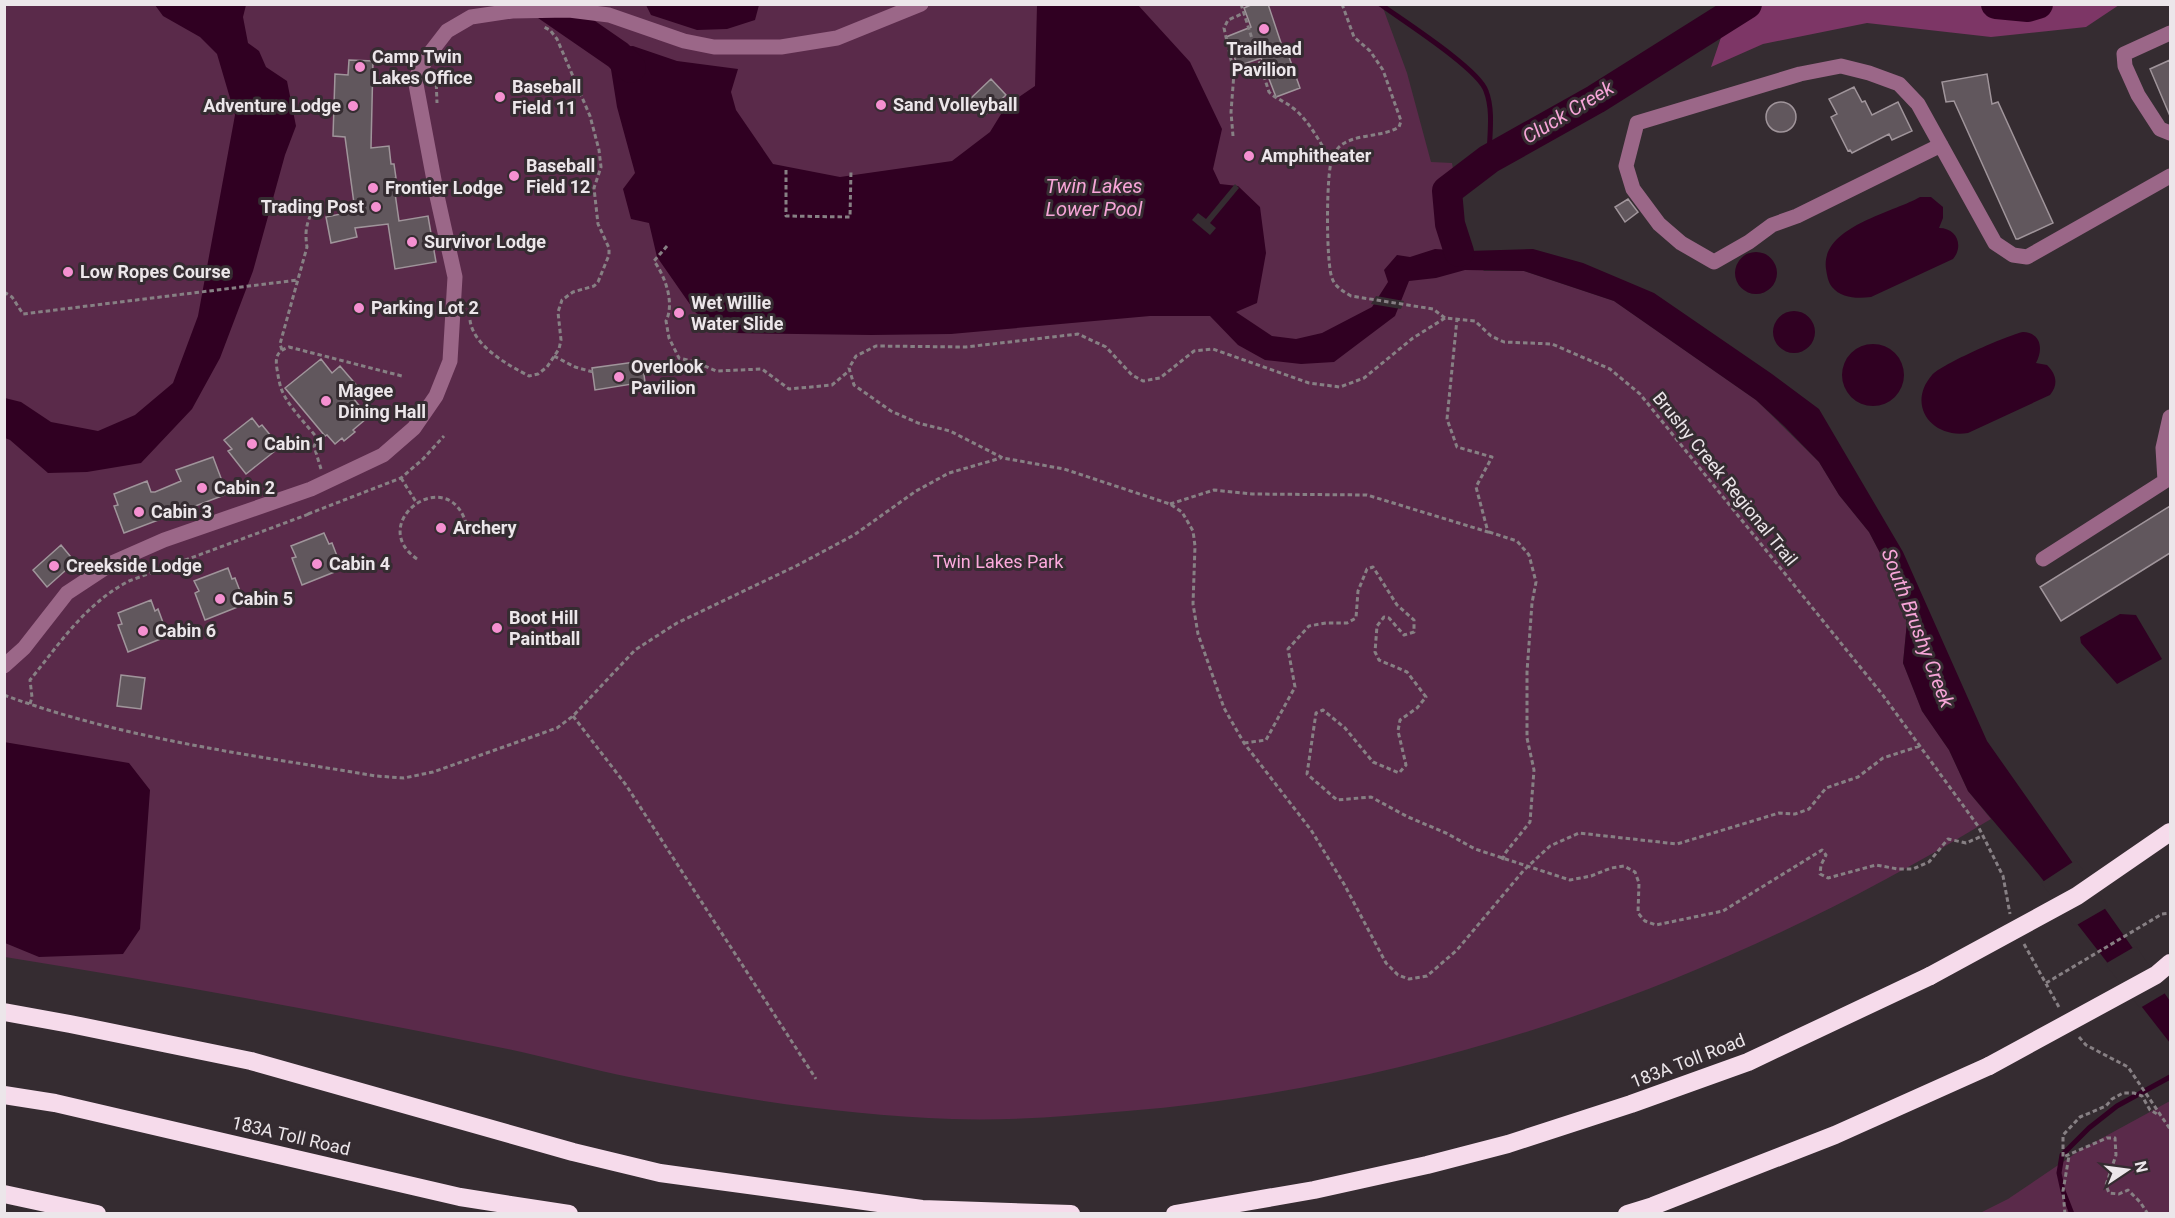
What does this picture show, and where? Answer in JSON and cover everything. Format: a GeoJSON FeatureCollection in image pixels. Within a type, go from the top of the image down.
{"type":"FeatureCollection","features":[{"type":"Feature","properties":{"kind":"highway","name":"183A Toll Road"},"geometry":{"type":"LineString","coordinates":[[1175,1214],[1325,1188],[1427,1165],[1541,1133],[1748,1062],[1930,976],[2076,896],[2170,832]]}},
{"type":"Feature","properties":{"kind":"highway"},"geometry":{"type":"LineString","coordinates":[[1626,1214],[1653,1206],[1835,1135],[1989,1066],[2156,975],[2170,963]]}},
{"type":"Feature","properties":{"kind":"highway"},"geometry":{"type":"LineString","coordinates":[[4,1012],[70,1023],[251,1061],[573,1152],[660,1173],[922,1209],[1071,1214]]}},
{"type":"Feature","properties":{"kind":"highway","name":"183A Toll Road"},"geometry":{"type":"LineString","coordinates":[[4,1095],[55,1103],[460,1197],[569,1214]]}},
{"type":"Feature","properties":{"kind":"highway"},"geometry":{"type":"LineString","coordinates":[[4,1194],[97,1214]]}},
{"type":"Feature","properties":{"kind":"lane"},"geometry":{"type":"LineString","coordinates":[[4,666],[24,648],[67,593],[114,562],[164,540],[311,489],[383,455],[414,428],[436,396],[450,361],[454,278],[415,79],[430,53],[447,31],[471,17],[512,11],[541,18],[569,10],[609,15],[684,41],[714,47],[781,47],[837,38],[921,4]]}},
{"type":"Feature","properties":{"kind":"lane"},"geometry":{"type":"LineString","coordinates":[[2170,33],[2124,54],[2125,66],[2138,95],[2160,129],[2170,133]]}},
{"type":"Feature","properties":{"kind":"lane"},"geometry":{"type":"LineString","coordinates":[[1941,145],[1797,216],[1772,225],[1749,242],[1714,261],[1681,243],[1659,224],[1634,189],[1626,166],[1637,123],[1780,80],[1841,66],[1899,84],[1918,104],[1941,145],[1995,243],[2013,255],[2028,257],[2170,176]]}},
{"type":"Feature","properties":{"kind":"lane"},"geometry":{"type":"LineString","coordinates":[[2043,559],[2168,479],[2163,448],[2170,417]]}},
{"type":"Feature","properties":{"kind":"path"},"geometry":{"type":"LineString","coordinates":[[1240,4],[1269,92],[1275,99],[1293,107],[1302,116],[1331,160],[1338,148],[1350,141],[1393,131],[1399,127],[1401,121],[1383,70],[1370,51],[1354,37],[1342,4]]}},
{"type":"Feature","properties":{"kind":"path"},"geometry":{"type":"LineString","coordinates":[[1233,135],[1231,112],[1234,73],[1224,28],[1228,20],[1244,13]]}},
{"type":"Feature","properties":{"kind":"path"},"geometry":{"type":"LineString","coordinates":[[470,320],[478,338],[495,357],[529,376],[538,374],[547,367],[561,340],[558,312],[562,300],[573,292],[594,286],[598,282],[609,255],[609,248],[598,224],[594,188],[601,167],[590,116],[557,39],[541,18]]}},
{"type":"Feature","properties":{"kind":"path"},"geometry":{"type":"LineString","coordinates":[[437,105],[435,77],[438,67]]}},
{"type":"Feature","properties":{"kind":"path","name":"Brushy Creek Regional Trail"},"geometry":{"type":"LineString","coordinates":[[1331,160],[1327,212],[1331,277],[1341,290],[1352,296],[1432,309],[1445,318],[1475,321],[1491,336],[1504,342],[1552,344],[1611,369],[1640,394],[1875,685],[1920,746],[1982,836],[2003,876],[2009,911],[2013,920]]}},
{"type":"Feature","properties":{"kind":"path"},"geometry":{"type":"LineString","coordinates":[[786,170],[786,216],[850,217],[851,170]]}},
{"type":"Feature","properties":{"kind":"path"},"geometry":{"type":"LineString","coordinates":[[282,350],[280,344],[307,247],[305,233],[307,222],[315,204]]}},
{"type":"Feature","properties":{"kind":"path"},"geometry":{"type":"LineString","coordinates":[[667,246],[654,261],[661,271],[668,290],[666,321],[669,338],[679,358]]}},
{"type":"Feature","properties":{"kind":"path"},"geometry":{"type":"LineString","coordinates":[[4,292],[12,297],[23,314],[298,280]]}},
{"type":"Feature","properties":{"kind":"path"},"geometry":{"type":"LineString","coordinates":[[642,368],[666,364],[679,358],[696,362],[716,371],[762,369],[789,389],[832,385],[850,370],[856,356],[876,346],[966,347],[1078,334],[1106,347],[1132,375],[1143,381],[1160,378],[1194,351],[1213,349],[1309,383],[1340,387],[1364,378],[1413,338],[1445,318]]}},
{"type":"Feature","properties":{"kind":"path"},"geometry":{"type":"LineString","coordinates":[[1457,319],[1447,419],[1457,447],[1492,457],[1476,487],[1488,532]]}},
{"type":"Feature","properties":{"kind":"path"},"geometry":{"type":"LineString","coordinates":[[321,471],[314,446],[318,439],[285,397],[281,388],[277,355],[290,347],[402,376]]}},
{"type":"Feature","properties":{"kind":"path"},"geometry":{"type":"LineString","coordinates":[[554,356],[575,367],[593,372]]}},
{"type":"Feature","properties":{"kind":"path"},"geometry":{"type":"LineString","coordinates":[[850,370],[854,385],[891,411],[918,423],[950,431],[1003,458],[1064,469],[1170,504],[1182,513],[1193,531],[1195,546],[1193,604],[1198,634],[1224,708],[1244,743],[1311,830],[1344,884],[1386,963],[1398,975],[1409,979],[1427,976],[1457,950],[1527,867],[1550,846],[1579,833],[1677,844],[1779,813],[1795,814],[1809,809],[1826,788],[1858,777],[1883,758],[1920,746]]}},
{"type":"Feature","properties":{"kind":"path"},"geometry":{"type":"LineString","coordinates":[[30,704],[32,697],[30,680],[87,609],[115,588],[401,478],[444,436]]}},
{"type":"Feature","properties":{"kind":"path"},"geometry":{"type":"LineString","coordinates":[[4,695],[51,712],[194,745],[376,776],[404,778],[434,772],[557,728],[573,716],[635,650],[677,622],[854,535],[916,491],[949,473],[1003,458]]}},
{"type":"Feature","properties":{"kind":"path"},"geometry":{"type":"LineString","coordinates":[[401,478],[417,502]]}},
{"type":"Feature","properties":{"kind":"path"},"geometry":{"type":"LineString","coordinates":[[1170,504],[1214,490],[1252,494],[1367,495],[1517,541],[1529,555],[1536,582],[1532,603],[1527,672],[1527,738],[1534,770],[1530,822],[1502,860]]}},
{"type":"Feature","properties":{"kind":"path"},"geometry":{"type":"LineString","coordinates":[[417,559],[407,550],[401,528],[405,514],[417,502],[438,498],[452,503],[461,513],[467,527]]}},
{"type":"Feature","properties":{"kind":"path"},"geometry":{"type":"LineString","coordinates":[[1244,743],[1266,740],[1295,687],[1288,649],[1309,626],[1347,623],[1356,618],[1358,591],[1366,569],[1373,567],[1397,605],[1414,620],[1414,632],[1404,635],[1389,618],[1384,617],[1377,626],[1375,652],[1379,660],[1407,672],[1426,697],[1417,708],[1400,720],[1398,731],[1406,765],[1399,773],[1373,762],[1345,728],[1323,710],[1316,713],[1307,774],[1337,800],[1371,797],[1475,849],[1502,860],[1569,880],[1624,866],[1635,872],[1639,883],[1638,913],[1645,921],[1656,925],[1723,911],[1822,850],[1826,855],[1820,874],[1828,878],[1876,865],[1913,869],[1929,862],[1948,839],[1966,843],[1982,836]]}},
{"type":"Feature","properties":{"kind":"path"},"geometry":{"type":"LineString","coordinates":[[573,716],[626,785],[816,1079]]}},
{"type":"Feature","properties":{"kind":"path"},"geometry":{"type":"LineString","coordinates":[[2046,983],[2162,914],[2170,913]]}},
{"type":"Feature","properties":{"kind":"path"},"geometry":{"type":"LineString","coordinates":[[2020,937],[2064,1017]]}},
{"type":"Feature","properties":{"kind":"path"},"geometry":{"type":"LineString","coordinates":[[2074,1032],[2085,1045],[2128,1067],[2170,1129]]}},
{"type":"Feature","properties":{"kind":"path"},"geometry":{"type":"LineString","coordinates":[[2148,1214],[2128,1190],[2119,1194],[2109,1193],[2106,1185],[2116,1155],[2115,1138],[2107,1138],[2063,1158],[2063,1135],[2080,1117],[2106,1106],[2118,1095],[2134,1093],[2142,1096],[2150,1110],[2161,1116]]}},
{"type":"Feature","properties":{"kind":"path"},"geometry":{"type":"LineString","coordinates":[[2065,1214],[2062,1191],[2068,1156]]}},
{"type":"Feature","properties":{"kind":"green space","name":"Twin Lakes Park"},"geometry":{"type":"Polygon","coordinates":[[[5,5],[1382,5],[1407,73],[1431,162],[1452,163],[1467,251],[1484,271],[1524,271],[1614,301],[1756,400],[1819,462],[1839,495],[1869,532],[1889,570],[1907,622],[1903,663],[1922,711],[1949,750],[1968,791],[1991,819],[1891,877],[1788,929],[1683,975],[1576,1016],[1467,1050],[1356,1077],[1242,1098],[1127,1111],[1018,1119],[872,1114],[713,1093],[310,1010],[5,957],[5,5]]]}},
{"type":"Feature","properties":{"kind":"green space"},"geometry":{"type":"Polygon","coordinates":[[[2170,1101],[2170,1213],[1980,1213],[2008,1199],[2082,1149],[2170,1101]]]}},
{"type":"Feature","properties":{"kind":"shaded area"},"geometry":{"type":"Polygon","coordinates":[[[1732,4],[2119,5],[2086,27],[1991,37],[1867,23],[1763,44],[1711,67],[1732,4]]]}},
{"type":"Feature","properties":{"kind":"water"},"geometry":{"type":"Polygon","coordinates":[[[155,5],[246,5],[243,17],[248,43],[259,51],[266,67],[287,81],[296,126],[285,155],[253,271],[220,358],[192,409],[141,463],[87,472],[48,473],[5,438],[5,398],[21,402],[51,422],[98,431],[135,415],[173,383],[198,316],[235,115],[217,54],[200,37],[163,16],[155,5]]]}},
{"type":"Feature","properties":{"kind":"water"},"geometry":{"type":"Polygon","coordinates":[[[646,5],[759,5],[755,20],[727,29],[697,30],[651,15],[646,5]]]}},
{"type":"Feature","properties":{"kind":"water","name":"Twin Lakes Lower Pool"},"geometry":{"type":"Polygon","coordinates":[[[1037,5],[1138,5],[1190,62],[1222,129],[1213,169],[1220,184],[1238,186],[1260,207],[1266,253],[1257,303],[1236,312],[1272,336],[1296,339],[1322,333],[1372,307],[1388,282],[1384,270],[1397,255],[1410,257],[1435,249],[1467,251],[1533,249],[1583,263],[1654,293],[1819,409],[1903,552],[1987,741],[2170,1001],[2170,1043],[2039,875],[1968,791],[1949,750],[1922,711],[1903,663],[1907,622],[1889,570],[1869,532],[1839,495],[1819,462],[1756,400],[1614,301],[1524,271],[1465,270],[1436,278],[1409,281],[1395,316],[1334,362],[1301,364],[1265,360],[1238,345],[1210,316],[1150,316],[951,334],[871,335],[733,333],[696,313],[657,257],[649,223],[631,219],[623,189],[635,173],[617,107],[610,63],[594,47],[602,41],[613,39],[617,47],[633,46],[677,61],[738,69],[731,92],[736,110],[773,164],[840,177],[952,161],[990,132],[1006,106],[1035,86],[1037,5]]]}},
{"type":"Feature","properties":{"kind":"water"},"geometry":{"type":"Polygon","coordinates":[[[1920,197],[1931,197],[1943,207],[1943,218],[1939,228],[1954,234],[1958,243],[1953,259],[1871,297],[1850,297],[1836,291],[1830,283],[1826,269],[1827,255],[1834,242],[1860,223],[1920,197]]]}},
{"type":"Feature","properties":{"kind":"water"},"geometry":{"type":"Polygon","coordinates":[[[1756,252],[1771,258],[1777,273],[1771,288],[1756,294],[1741,288],[1735,273],[1741,258],[1756,252]]]}},
{"type":"Feature","properties":{"kind":"water"},"geometry":{"type":"Polygon","coordinates":[[[1794,311],[1802,312],[1809,317],[1814,324],[1814,340],[1809,347],[1802,352],[1794,353],[1786,352],[1779,347],[1774,340],[1773,332],[1774,324],[1779,317],[1786,312],[1794,311]]]}},
{"type":"Feature","properties":{"kind":"water"},"geometry":{"type":"Polygon","coordinates":[[[2023,332],[2034,335],[2039,343],[2040,353],[2036,363],[2047,365],[2053,372],[2055,387],[2050,395],[1968,433],[1944,431],[1927,418],[1922,408],[1922,398],[1925,386],[1932,375],[1976,350],[2023,332]]]}},
{"type":"Feature","properties":{"kind":"water"},"geometry":{"type":"Polygon","coordinates":[[[1873,344],[1895,353],[1904,375],[1895,397],[1873,406],[1851,397],[1842,375],[1851,353],[1873,344]]]}},
{"type":"Feature","properties":{"kind":"water"},"geometry":{"type":"Polygon","coordinates":[[[2120,614],[2136,615],[2162,659],[2117,684],[2081,643],[2080,637],[2120,614]]]}},
{"type":"Feature","properties":{"kind":"water"},"geometry":{"type":"Polygon","coordinates":[[[4,742],[129,763],[150,790],[140,929],[123,954],[39,957],[5,943],[4,742]]]}},
{"type":"Feature","properties":{"kind":"pier"},"geometry":{"type":"Polygon","coordinates":[[[1235,184],[1239,188],[1210,223],[1216,228],[1210,235],[1192,220],[1198,213],[1206,219],[1235,184]]]}},
{"type":"Feature","properties":{"kind":"pier"},"geometry":{"type":"Polygon","coordinates":[[[1376,296],[1404,301],[1401,309],[1371,304],[1376,296]]]}},
{"type":"Feature","properties":{"kind":"pier"},"geometry":{"type":"Polygon","coordinates":[[[2076,860],[2108,907],[2075,926],[2041,883],[2076,860]]]}},
{"type":"Feature","properties":{"kind":"pier"},"geometry":{"type":"Polygon","coordinates":[[[2136,946],[2167,992],[2140,1008],[2105,964],[2136,946]]]}},
{"type":"Feature","properties":{"kind":"building"},"geometry":{"type":"Polygon","coordinates":[[[1253,4],[1268,4],[1285,55],[1288,54],[1300,88],[1276,97],[1261,58],[1238,66],[1226,37],[1251,27],[1244,8],[1253,4]]]}},
{"type":"Feature","properties":{"kind":"building"},"geometry":{"type":"Polygon","coordinates":[[[349,60],[373,61],[371,148],[389,146],[391,164],[394,164],[396,178],[393,179],[399,221],[428,216],[436,262],[395,269],[388,224],[355,228],[357,237],[331,243],[326,217],[355,211],[345,137],[333,136],[335,74],[348,75],[349,60]]]}},
{"type":"Feature","properties":{"kind":"building"},"geometry":{"type":"Polygon","coordinates":[[[2170,60],[2170,116],[2150,69],[2170,60]]]}},
{"type":"Feature","properties":{"kind":"building"},"geometry":{"type":"Polygon","coordinates":[[[1987,74],[1992,104],[1998,102],[2053,223],[2018,239],[2016,239],[1954,101],[1946,102],[1942,82],[1987,74]]]}},
{"type":"Feature","properties":{"kind":"building"},"geometry":{"type":"Polygon","coordinates":[[[991,79],[1006,95],[984,116],[969,100],[991,79]]]}},
{"type":"Feature","properties":{"kind":"building"},"geometry":{"type":"Polygon","coordinates":[[[1854,87],[1872,115],[1898,102],[1912,131],[1892,140],[1889,134],[1852,153],[1848,151],[1831,117],[1837,114],[1829,99],[1854,87]]]}},
{"type":"Feature","properties":{"kind":"building"},"geometry":{"type":"Polygon","coordinates":[[[1781,102],[1792,106],[1796,117],[1792,128],[1781,132],[1770,128],[1766,117],[1770,106],[1781,102]]]}},
{"type":"Feature","properties":{"kind":"building"},"geometry":{"type":"Polygon","coordinates":[[[1628,199],[1638,212],[1625,222],[1615,207],[1628,199]]]}},
{"type":"Feature","properties":{"kind":"building","name":"Magee Dining Hall"},"geometry":{"type":"Polygon","coordinates":[[[321,359],[332,373],[340,366],[358,387],[350,394],[366,419],[344,441],[342,438],[335,444],[327,435],[325,436],[285,388],[321,359]]]}},
{"type":"Feature","properties":{"kind":"building","name":"Overlook Pavilion"},"geometry":{"type":"Polygon","coordinates":[[[642,361],[645,382],[595,390],[592,368],[642,361]]]}},
{"type":"Feature","properties":{"kind":"building","name":"Cabin 1"},"geometry":{"type":"Polygon","coordinates":[[[252,418],[259,427],[262,425],[280,447],[246,474],[228,451],[232,449],[224,440],[252,418]]]}},
{"type":"Feature","properties":{"kind":"building"},"geometry":{"type":"Polygon","coordinates":[[[213,457],[227,494],[124,533],[114,506],[118,505],[114,494],[147,481],[151,492],[155,492],[181,481],[176,470],[213,457]]]}},
{"type":"Feature","properties":{"kind":"building"},"geometry":{"type":"Polygon","coordinates":[[[2170,506],[2170,553],[2061,621],[2040,587],[2170,506]]]}},
{"type":"Feature","properties":{"kind":"building","name":"Cabin 4"},"geometry":{"type":"Polygon","coordinates":[[[324,533],[329,544],[332,543],[342,569],[302,585],[292,558],[296,557],[291,546],[324,533]]]}},
{"type":"Feature","properties":{"kind":"building","name":"Creekside Lodge"},"geometry":{"type":"Polygon","coordinates":[[[61,545],[75,562],[47,587],[33,570],[61,545]]]}},
{"type":"Feature","properties":{"kind":"building","name":"Cabin 5"},"geometry":{"type":"Polygon","coordinates":[[[228,568],[232,579],[235,578],[245,604],[205,620],[195,593],[199,591],[194,581],[228,568]]]}},
{"type":"Feature","properties":{"kind":"building","name":"Cabin 6"},"geometry":{"type":"Polygon","coordinates":[[[151,600],[155,611],[158,609],[168,636],[128,652],[118,625],[122,624],[118,613],[151,600]]]}},
{"type":"Feature","properties":{"kind":"building"},"geometry":{"type":"Polygon","coordinates":[[[121,675],[145,678],[141,709],[117,706],[121,675]]]}},
{"type":"Feature","properties":{"kind":"waterway","name":"South Brushy Creek"},"geometry":{"type":"LineString","coordinates":[[544,4],[618,55],[631,68]]}},
{"type":"Feature","properties":{"kind":"waterway"},"geometry":{"type":"LineString","coordinates":[[1380,4],[1455,58],[1480,82],[1486,91],[1490,107],[1489,159]]}},
{"type":"Feature","properties":{"kind":"waterway","name":"Cluck Creek"},"geometry":{"type":"LineString","coordinates":[[1459,252],[1450,224],[1447,191],[1489,159],[1596,99],[1747,4]]}},
{"type":"Feature","properties":{"kind":"waterway","name":"Cluck Creek"},"geometry":{"type":"LineString","coordinates":[[1996,4],[2028,7],[2038,4]]}},
{"type":"Feature","properties":{"kind":"waterway"},"geometry":{"type":"LineString","coordinates":[[2072,1214],[2059,1173],[2062,1155],[2089,1128],[2117,1106],[2170,1077]]}},
{"type":"Feature","properties":{"kind":"place","name":"Trailhead Pavilion"},"geometry":{"type":"Point","coordinates":[1264,29]}},
{"type":"Feature","properties":{"kind":"place","name":"Camp Twin Lakes Office"},"geometry":{"type":"Point","coordinates":[360,67]}},
{"type":"Feature","properties":{"kind":"place","name":"Baseball Field 11"},"geometry":{"type":"Point","coordinates":[500,97]}},
{"type":"Feature","properties":{"kind":"place","name":"Sand Volleyball"},"geometry":{"type":"Point","coordinates":[881,105]}},
{"type":"Feature","properties":{"kind":"place","name":"Adventure Lodge"},"geometry":{"type":"Point","coordinates":[353,106]}},
{"type":"Feature","properties":{"kind":"place","name":"Amphitheater"},"geometry":{"type":"Point","coordinates":[1249,156]}},
{"type":"Feature","properties":{"kind":"place","name":"Baseball Field 12"},"geometry":{"type":"Point","coordinates":[514,176]}},
{"type":"Feature","properties":{"kind":"place","name":"Frontier Lodge"},"geometry":{"type":"Point","coordinates":[373,188]}},
{"type":"Feature","properties":{"kind":"place","name":"Trading Post"},"geometry":{"type":"Point","coordinates":[376,207]}},
{"type":"Feature","properties":{"kind":"place","name":"Survivor Lodge"},"geometry":{"type":"Point","coordinates":[412,242]}},
{"type":"Feature","properties":{"kind":"place","name":"Low Ropes Course"},"geometry":{"type":"Point","coordinates":[68,272]}},
{"type":"Feature","properties":{"kind":"place","name":"Parking Lot 2"},"geometry":{"type":"Point","coordinates":[359,308]}},
{"type":"Feature","properties":{"kind":"place","name":"Wet Willie Water Slide"},"geometry":{"type":"Point","coordinates":[679,313]}},
{"type":"Feature","properties":{"kind":"place","name":"Overlook Pavilion"},"geometry":{"type":"Point","coordinates":[619,377]}},
{"type":"Feature","properties":{"kind":"place","name":"Magee Dining Hall"},"geometry":{"type":"Point","coordinates":[326,401]}},
{"type":"Feature","properties":{"kind":"place","name":"Cabin 1"},"geometry":{"type":"Point","coordinates":[252,444]}},
{"type":"Feature","properties":{"kind":"place","name":"Cabin 2"},"geometry":{"type":"Point","coordinates":[202,488]}},
{"type":"Feature","properties":{"kind":"place","name":"Cabin 3"},"geometry":{"type":"Point","coordinates":[139,512]}},
{"type":"Feature","properties":{"kind":"place","name":"Archery"},"geometry":{"type":"Point","coordinates":[441,528]}},
{"type":"Feature","properties":{"kind":"place","name":"Cabin 4"},"geometry":{"type":"Point","coordinates":[317,564]}},
{"type":"Feature","properties":{"kind":"place","name":"Creekside Lodge"},"geometry":{"type":"Point","coordinates":[54,566]}},
{"type":"Feature","properties":{"kind":"place","name":"Cabin 5"},"geometry":{"type":"Point","coordinates":[220,599]}},
{"type":"Feature","properties":{"kind":"place","name":"Boot Hill Paintball"},"geometry":{"type":"Point","coordinates":[497,628]}},
{"type":"Feature","properties":{"kind":"place","name":"Cabin 6"},"geometry":{"type":"Point","coordinates":[143,631]}}]}
